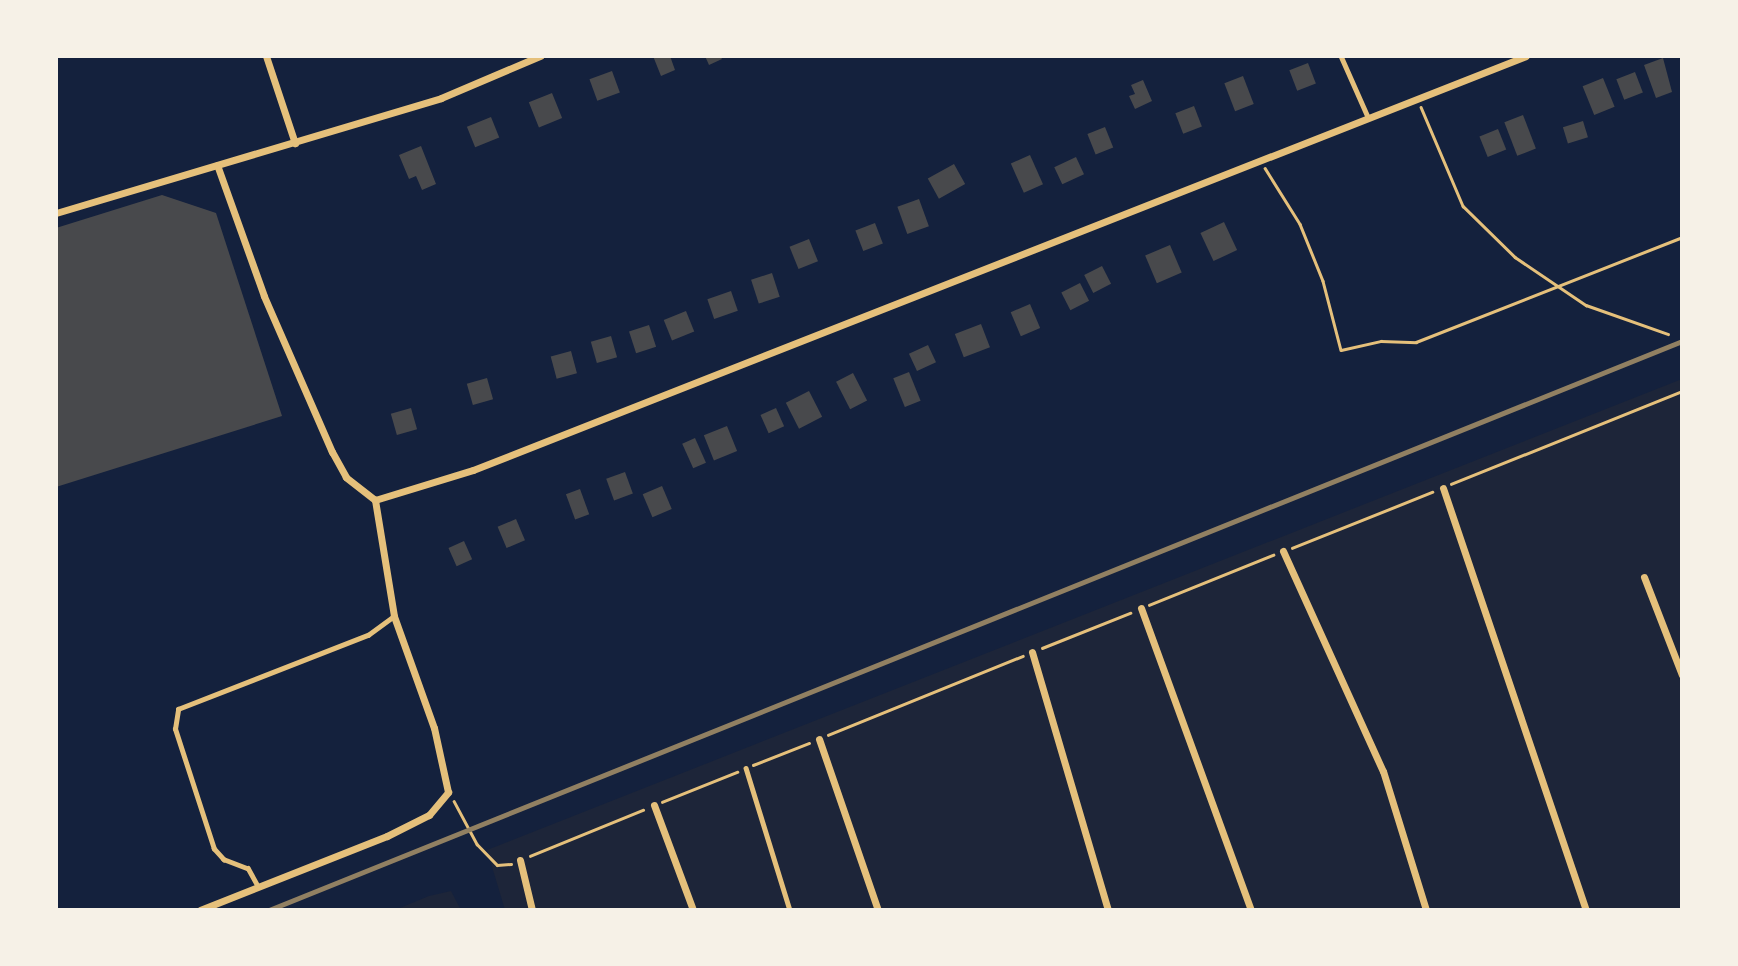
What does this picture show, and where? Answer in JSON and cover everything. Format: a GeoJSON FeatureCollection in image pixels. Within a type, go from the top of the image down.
{"type":"FeatureCollection","features":[{"type":"Feature","properties":{"kind":"street"},"geometry":{"type":"LineString","coordinates":[[266,56],[295,143]]}},
{"type":"Feature","properties":{"kind":"street"},"geometry":{"type":"LineString","coordinates":[[56,214],[441,98],[540,56]]}},
{"type":"Feature","properties":{"kind":"street"},"geometry":{"type":"LineString","coordinates":[[375,500],[473,470],[1526,56]]}},
{"type":"Feature","properties":{"kind":"street"},"geometry":{"type":"LineString","coordinates":[[200,910],[398,831],[429,815],[448,792],[434,728],[394,616],[375,500],[346,477],[332,452],[264,296],[217,165]]}},
{"type":"Feature","properties":{"kind":"street"},"geometry":{"type":"LineString","coordinates":[[1443,488],[1586,910]]}},
{"type":"Feature","properties":{"kind":"street"},"geometry":{"type":"LineString","coordinates":[[1283,551],[1383,771],[1426,910]]}},
{"type":"Feature","properties":{"kind":"street"},"geometry":{"type":"LineString","coordinates":[[1643,577],[1682,675]]}},
{"type":"Feature","properties":{"kind":"street"},"geometry":{"type":"LineString","coordinates":[[1141,608],[1251,910]]}},
{"type":"Feature","properties":{"kind":"street"},"geometry":{"type":"LineString","coordinates":[[1032,652],[1108,910]]}},
{"type":"Feature","properties":{"kind":"street"},"geometry":{"type":"LineString","coordinates":[[819,738],[878,910]]}},
{"type":"Feature","properties":{"kind":"street"},"geometry":{"type":"LineString","coordinates":[[653,806],[693,910]]}},
{"type":"Feature","properties":{"kind":"street"},"geometry":{"type":"LineString","coordinates":[[520,860],[532,910]]}},
{"type":"Feature","properties":{"kind":"lane"},"geometry":{"type":"LineString","coordinates":[[1341,56],[1368,117]]}},
{"type":"Feature","properties":{"kind":"lane"},"geometry":{"type":"LineString","coordinates":[[258,887],[248,869],[224,860],[214,849],[176,729],[178,709],[368,635],[394,616]]}},
{"type":"Feature","properties":{"kind":"lane"},"geometry":{"type":"LineString","coordinates":[[746,768],[790,910]]}},
{"type":"Feature","properties":{"kind":"path"},"geometry":{"type":"LineString","coordinates":[[1417,98],[1463,206],[1515,257],[1586,305],[1668,334]]}},
{"type":"Feature","properties":{"kind":"path"},"geometry":{"type":"LineString","coordinates":[[1259,159],[1300,224],[1322,281],[1334,338],[1341,350],[1381,341],[1416,342],[1682,237]]}},
{"type":"Feature","properties":{"kind":"path"},"geometry":{"type":"LineString","coordinates":[[448,792],[477,844],[497,865],[520,860],[1682,391]]}},
{"type":"Feature","properties":{"kind":"shaded area"},"geometry":{"type":"Polygon","coordinates":[[[1682,379],[1682,910],[505,910],[487,850],[1682,379]]]}},
{"type":"Feature","properties":{"kind":"shaded area"},"geometry":{"type":"Polygon","coordinates":[[[451,891],[461,910],[395,910],[429,896],[451,891]]]}},
{"type":"Feature","properties":{"kind":"building"},"geometry":{"type":"Polygon","coordinates":[[[653,56],[670,56],[675,70],[661,76],[653,56]]]}},
{"type":"Feature","properties":{"kind":"building"},"geometry":{"type":"Polygon","coordinates":[[[705,56],[720,56],[722,59],[709,65],[705,56]]]}},
{"type":"Feature","properties":{"kind":"building"},"geometry":{"type":"Polygon","coordinates":[[[1663,58],[1672,92],[1656,98],[1644,65],[1663,58]]]}},
{"type":"Feature","properties":{"kind":"building"},"geometry":{"type":"Polygon","coordinates":[[[1308,63],[1316,84],[1297,91],[1289,70],[1308,63]]]}},
{"type":"Feature","properties":{"kind":"building"},"geometry":{"type":"Polygon","coordinates":[[[612,71],[620,93],[597,101],[589,79],[612,71]]]}},
{"type":"Feature","properties":{"kind":"building"},"geometry":{"type":"Polygon","coordinates":[[[1635,72],[1643,93],[1624,100],[1616,79],[1635,72]]]}},
{"type":"Feature","properties":{"kind":"building"},"geometry":{"type":"Polygon","coordinates":[[[1243,76],[1254,104],[1235,111],[1224,83],[1243,76]]]}},
{"type":"Feature","properties":{"kind":"building"},"geometry":{"type":"Polygon","coordinates":[[[1603,78],[1615,107],[1594,115],[1583,86],[1603,78]]]}},
{"type":"Feature","properties":{"kind":"building"},"geometry":{"type":"Polygon","coordinates":[[[1143,80],[1152,101],[1135,109],[1129,96],[1135,94],[1131,85],[1143,80]]]}},
{"type":"Feature","properties":{"kind":"building"},"geometry":{"type":"Polygon","coordinates":[[[552,93],[562,118],[539,127],[529,102],[552,93]]]}},
{"type":"Feature","properties":{"kind":"building"},"geometry":{"type":"Polygon","coordinates":[[[1194,106],[1202,127],[1183,134],[1175,113],[1194,106]]]}},
{"type":"Feature","properties":{"kind":"building"},"geometry":{"type":"Polygon","coordinates":[[[1523,115],[1536,149],[1517,156],[1504,122],[1523,115]]]}},
{"type":"Feature","properties":{"kind":"building"},"geometry":{"type":"Polygon","coordinates":[[[491,117],[499,137],[475,147],[467,127],[491,117]]]}},
{"type":"Feature","properties":{"kind":"building"},"geometry":{"type":"Polygon","coordinates":[[[1583,121],[1588,137],[1568,143],[1563,127],[1583,121]]]}},
{"type":"Feature","properties":{"kind":"building"},"geometry":{"type":"Polygon","coordinates":[[[1105,127],[1113,147],[1096,155],[1087,134],[1105,127]]]}},
{"type":"Feature","properties":{"kind":"building"},"geometry":{"type":"Polygon","coordinates":[[[1498,129],[1506,149],[1488,157],[1479,136],[1498,129]]]}},
{"type":"Feature","properties":{"kind":"building"},"geometry":{"type":"Polygon","coordinates":[[[421,146],[436,184],[422,190],[416,176],[409,179],[399,155],[421,146]]]}},
{"type":"Feature","properties":{"kind":"building"},"geometry":{"type":"Polygon","coordinates":[[[1030,155],[1043,184],[1024,193],[1011,164],[1030,155]]]}},
{"type":"Feature","properties":{"kind":"building"},"geometry":{"type":"Polygon","coordinates":[[[1076,157],[1084,174],[1062,184],[1054,167],[1076,157]]]}},
{"type":"Feature","properties":{"kind":"building"},"geometry":{"type":"Polygon","coordinates":[[[954,164],[965,184],[939,199],[928,179],[954,164]]]}},
{"type":"Feature","properties":{"kind":"building"},"geometry":{"type":"Polygon","coordinates":[[[162,195],[216,213],[282,416],[56,487],[56,228],[162,195]]]}},
{"type":"Feature","properties":{"kind":"building"},"geometry":{"type":"Polygon","coordinates":[[[919,199],[929,226],[907,234],[897,207],[919,199]]]}},
{"type":"Feature","properties":{"kind":"building"},"geometry":{"type":"Polygon","coordinates":[[[1224,222],[1237,250],[1214,261],[1200,233],[1224,222]]]}},
{"type":"Feature","properties":{"kind":"building"},"geometry":{"type":"Polygon","coordinates":[[[875,223],[883,244],[863,251],[855,231],[875,223]]]}},
{"type":"Feature","properties":{"kind":"building"},"geometry":{"type":"Polygon","coordinates":[[[809,239],[818,261],[799,269],[790,247],[809,239]]]}},
{"type":"Feature","properties":{"kind":"building"},"geometry":{"type":"Polygon","coordinates":[[[1170,245],[1182,273],[1157,283],[1145,256],[1170,245]]]}},
{"type":"Feature","properties":{"kind":"building"},"geometry":{"type":"Polygon","coordinates":[[[1102,266],[1111,284],[1093,293],[1084,275],[1102,266]]]}},
{"type":"Feature","properties":{"kind":"building"},"geometry":{"type":"Polygon","coordinates":[[[772,273],[780,297],[759,304],[751,280],[772,273]]]}},
{"type":"Feature","properties":{"kind":"building"},"geometry":{"type":"Polygon","coordinates":[[[1080,283],[1089,301],[1070,310],[1061,293],[1080,283]]]}},
{"type":"Feature","properties":{"kind":"building"},"geometry":{"type":"Polygon","coordinates":[[[731,291],[738,311],[714,319],[707,299],[731,291]]]}},
{"type":"Feature","properties":{"kind":"building"},"geometry":{"type":"Polygon","coordinates":[[[1030,304],[1040,328],[1021,336],[1011,312],[1030,304]]]}},
{"type":"Feature","properties":{"kind":"building"},"geometry":{"type":"Polygon","coordinates":[[[686,311],[694,331],[672,340],[664,320],[686,311]]]}},
{"type":"Feature","properties":{"kind":"building"},"geometry":{"type":"Polygon","coordinates":[[[981,324],[990,347],[964,357],[955,334],[981,324]]]}},
{"type":"Feature","properties":{"kind":"building"},"geometry":{"type":"Polygon","coordinates":[[[649,325],[656,347],[636,353],[629,331],[649,325]]]}},
{"type":"Feature","properties":{"kind":"building"},"geometry":{"type":"Polygon","coordinates":[[[611,336],[617,357],[597,363],[591,342],[611,336]]]}},
{"type":"Feature","properties":{"kind":"building"},"geometry":{"type":"Polygon","coordinates":[[[928,345],[936,362],[917,371],[909,354],[928,345]]]}},
{"type":"Feature","properties":{"kind":"building"},"geometry":{"type":"Polygon","coordinates":[[[571,351],[577,373],[557,379],[551,356],[571,351]]]}},
{"type":"Feature","properties":{"kind":"building"},"geometry":{"type":"Polygon","coordinates":[[[909,372],[921,401],[905,407],[893,378],[909,372]]]}},
{"type":"Feature","properties":{"kind":"building"},"geometry":{"type":"Polygon","coordinates":[[[853,373],[867,401],[850,409],[836,382],[853,373]]]}},
{"type":"Feature","properties":{"kind":"building"},"geometry":{"type":"Polygon","coordinates":[[[487,378],[493,399],[473,405],[467,384],[487,378]]]}},
{"type":"Feature","properties":{"kind":"building"},"geometry":{"type":"Polygon","coordinates":[[[809,391],[822,417],[799,429],[786,403],[809,391]]]}},
{"type":"Feature","properties":{"kind":"building"},"geometry":{"type":"Polygon","coordinates":[[[411,408],[417,429],[397,435],[391,414],[411,408]]]}},
{"type":"Feature","properties":{"kind":"building"},"geometry":{"type":"Polygon","coordinates":[[[776,408],[784,426],[769,433],[760,415],[776,408]]]}},
{"type":"Feature","properties":{"kind":"building"},"geometry":{"type":"Polygon","coordinates":[[[727,426],[737,451],[714,460],[704,435],[727,426]]]}},
{"type":"Feature","properties":{"kind":"building"},"geometry":{"type":"Polygon","coordinates":[[[695,438],[706,463],[693,468],[682,444],[695,438]]]}},
{"type":"Feature","properties":{"kind":"building"},"geometry":{"type":"Polygon","coordinates":[[[625,472],[633,494],[614,500],[606,479],[625,472]]]}},
{"type":"Feature","properties":{"kind":"building"},"geometry":{"type":"Polygon","coordinates":[[[662,486],[672,509],[652,517],[643,494],[662,486]]]}},
{"type":"Feature","properties":{"kind":"building"},"geometry":{"type":"Polygon","coordinates":[[[580,489],[589,514],[575,520],[566,494],[580,489]]]}},
{"type":"Feature","properties":{"kind":"building"},"geometry":{"type":"Polygon","coordinates":[[[516,519],[525,540],[507,548],[498,527],[516,519]]]}},
{"type":"Feature","properties":{"kind":"building"},"geometry":{"type":"Polygon","coordinates":[[[464,541],[472,559],[457,566],[448,548],[464,541]]]}},
{"type":"Feature","properties":{"kind":"railway"},"geometry":{"type":"LineString","coordinates":[[269,910],[1682,341]]}}]}
